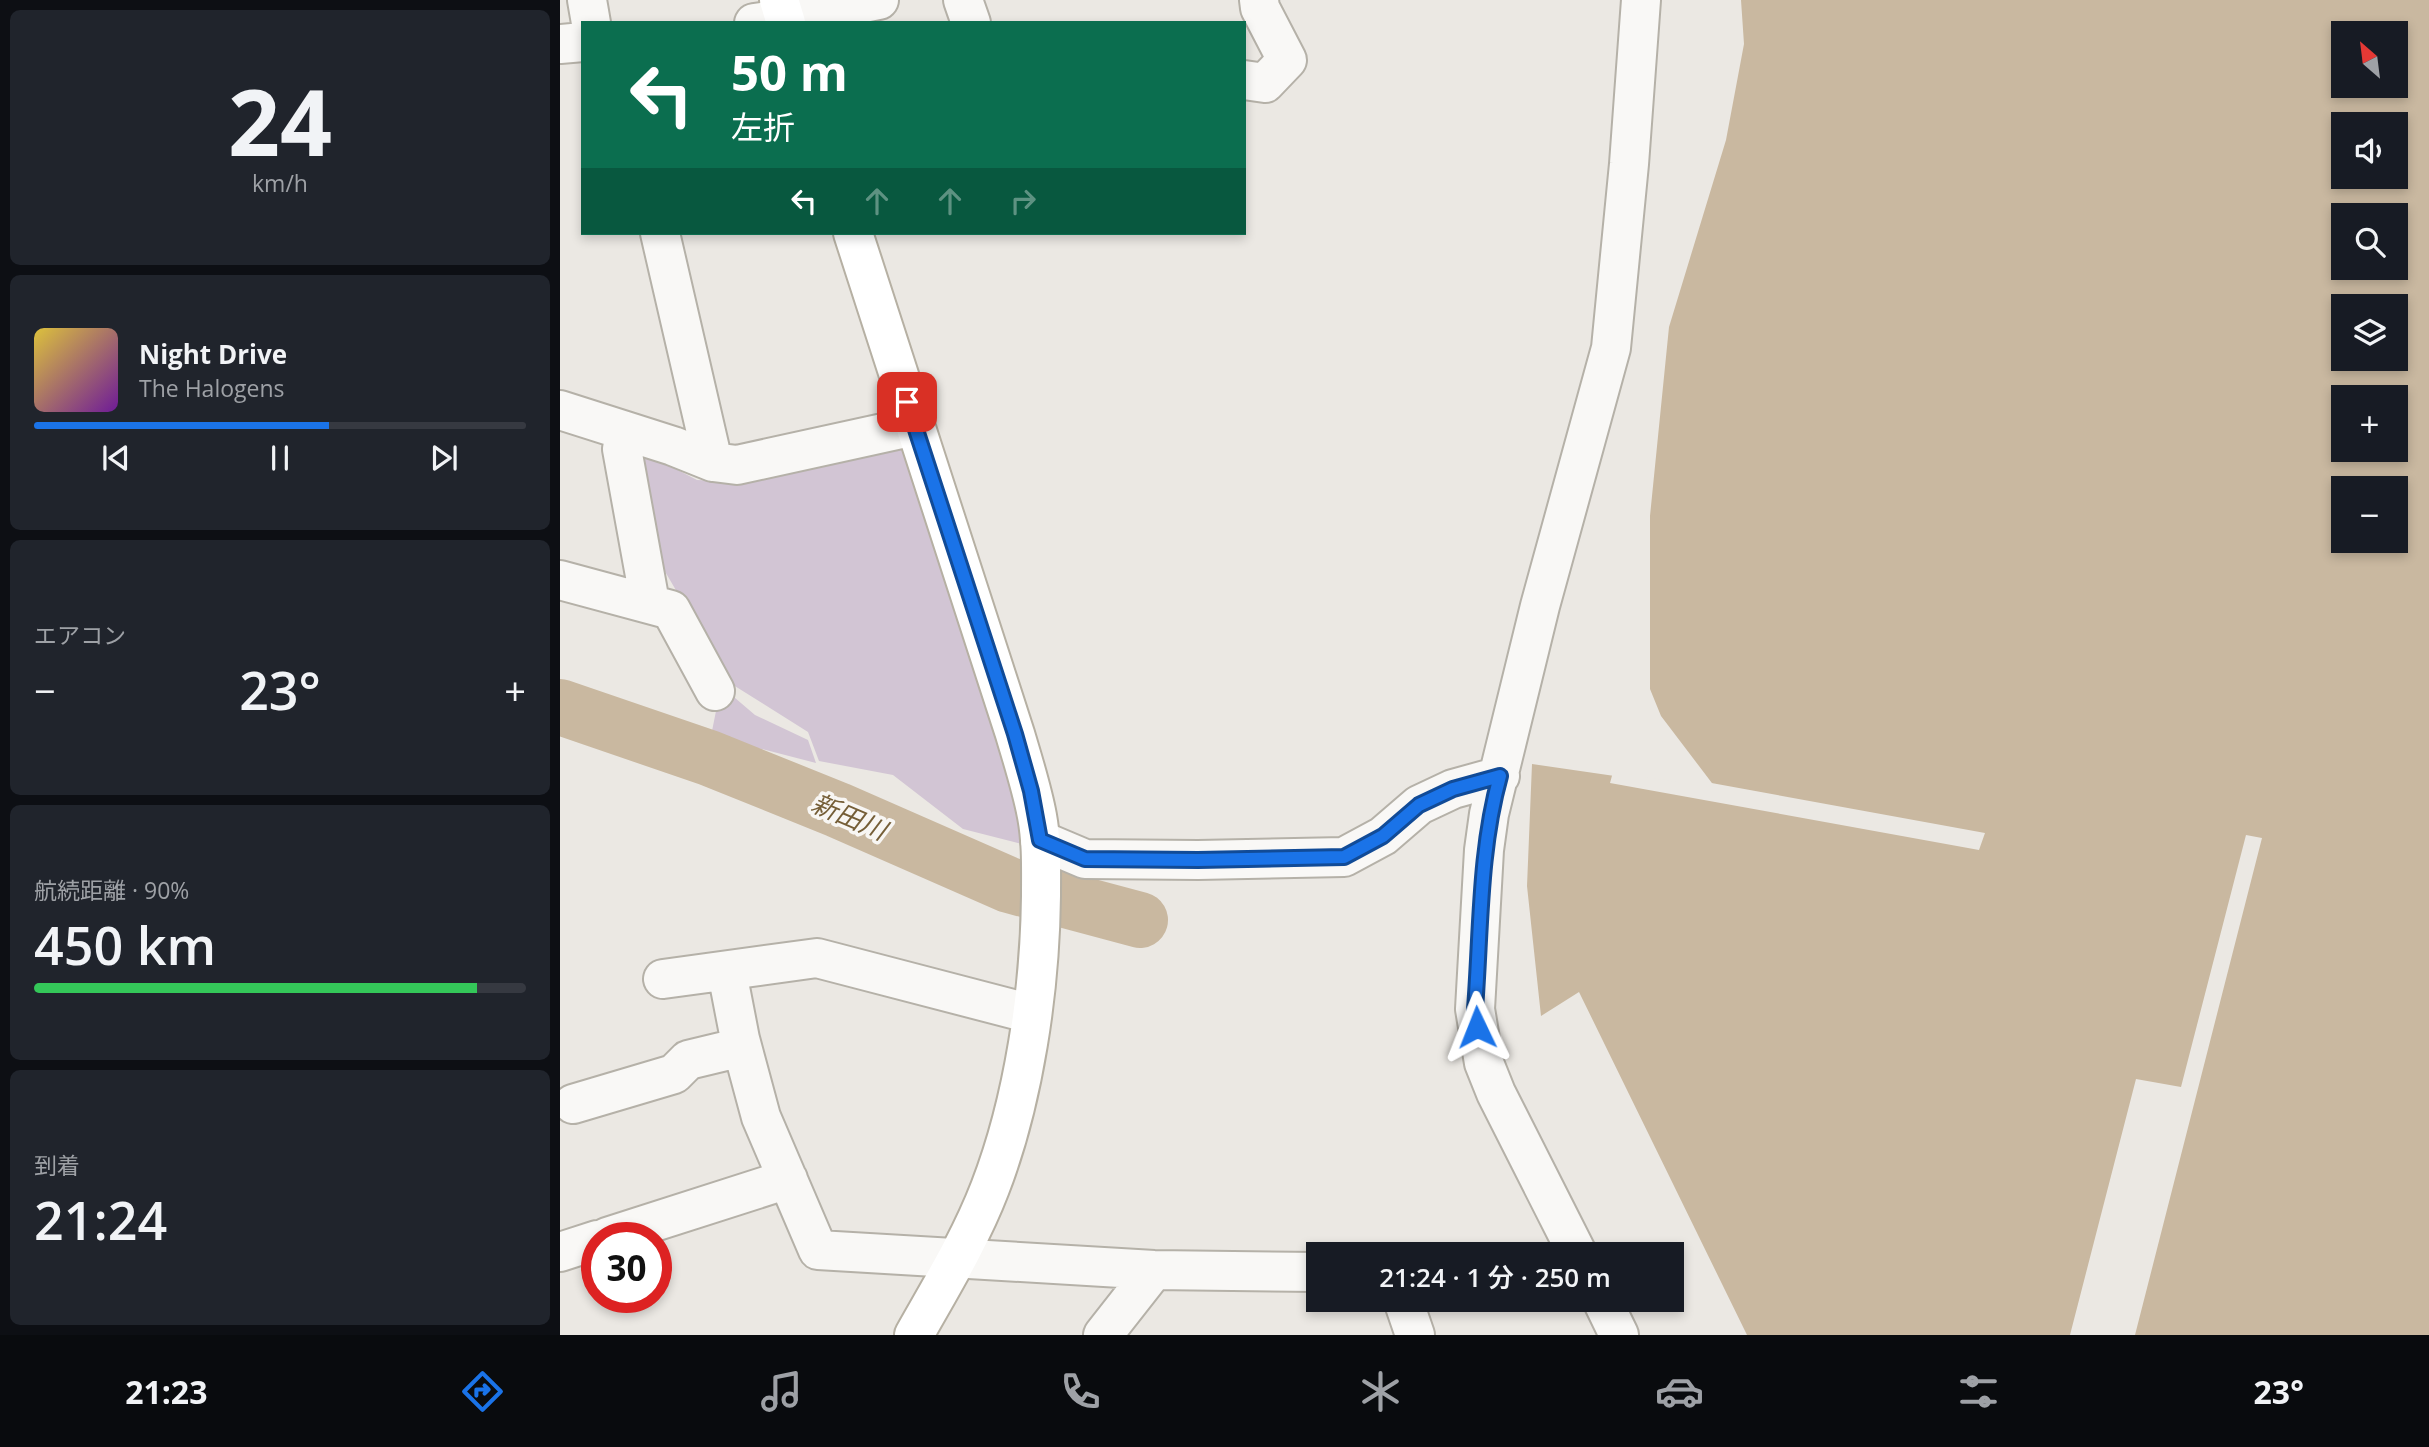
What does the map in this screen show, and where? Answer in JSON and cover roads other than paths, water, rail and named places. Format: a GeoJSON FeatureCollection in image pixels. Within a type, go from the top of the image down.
{"type":"FeatureCollection","features":[{"type":"Feature","properties":{"kind":"main road"},"geometry":{"type":"LineString","coordinates":[[854,235],[1015,734],[1031,791],[1041,849],[1040,942],[1032,1014],[1013,1118],[990,1189],[958,1257],[914,1335]]}},
{"type":"Feature","properties":{"kind":"street"},"geometry":{"type":"LineString","coordinates":[[587,0],[591,21]]}},
{"type":"Feature","properties":{"kind":"street"},"geometry":{"type":"LineString","coordinates":[[776,16],[879,0]]}},
{"type":"Feature","properties":{"kind":"street"},"geometry":{"type":"LineString","coordinates":[[963,0],[970,21]]}},
{"type":"Feature","properties":{"kind":"street"},"geometry":{"type":"LineString","coordinates":[[1246,80],[1265,83],[1287,60],[1260,8],[1259,0]]}},
{"type":"Feature","properties":{"kind":"street"},"geometry":{"type":"LineString","coordinates":[[1571,1242],[1496,1093],[1479,1044],[1475,1009],[1484,850],[1489,814],[1540,606],[1611,348],[1629,164],[1641,0]]}},
{"type":"Feature","properties":{"kind":"street"},"geometry":{"type":"LineString","coordinates":[[560,44],[581,42]]}},
{"type":"Feature","properties":{"kind":"street"},"geometry":{"type":"LineString","coordinates":[[660,235],[713,462]]}},
{"type":"Feature","properties":{"kind":"street"},"geometry":{"type":"LineString","coordinates":[[560,410],[713,462],[737,465],[915,426]]}},
{"type":"Feature","properties":{"kind":"street"},"geometry":{"type":"LineString","coordinates":[[625,430],[622,449],[650,603]]}},
{"type":"Feature","properties":{"kind":"street"},"geometry":{"type":"LineString","coordinates":[[560,580],[671,610],[715,691]]}},
{"type":"Feature","properties":{"kind":"street"},"geometry":{"type":"LineString","coordinates":[[1041,849],[1085,859],[1344,857],[1383,836],[1419,805],[1453,789],[1500,776]]}},
{"type":"Feature","properties":{"kind":"street"},"geometry":{"type":"LineString","coordinates":[[663,979],[817,958],[1032,1014]]}},
{"type":"Feature","properties":{"kind":"street"},"geometry":{"type":"LineString","coordinates":[[727,972],[742,1048],[761,1117],[818,1250],[1154,1270],[1306,1272]]}},
{"type":"Feature","properties":{"kind":"street"},"geometry":{"type":"LineString","coordinates":[[573,1104],[674,1074],[688,1060],[742,1048]]}},
{"type":"Feature","properties":{"kind":"street"},"geometry":{"type":"LineString","coordinates":[[654,1222],[788,1179]]}},
{"type":"Feature","properties":{"kind":"street"},"geometry":{"type":"LineString","coordinates":[[560,1252],[581,1245]]}},
{"type":"Feature","properties":{"kind":"street"},"geometry":{"type":"LineString","coordinates":[[1103,1335],[1154,1270]]}},
{"type":"Feature","properties":{"kind":"street"},"geometry":{"type":"LineString","coordinates":[[1407,1312],[1415,1335]]}},
{"type":"Feature","properties":{"kind":"street"},"geometry":{"type":"LineString","coordinates":[[1608,1312],[1619,1335]]}},
{"type":"Feature","properties":{"kind":"waterway","name":"新田川"},"geometry":{"type":"LineString","coordinates":[[560,707],[709,758],[838,810],[1009,885],[1140,920]]}}]}
